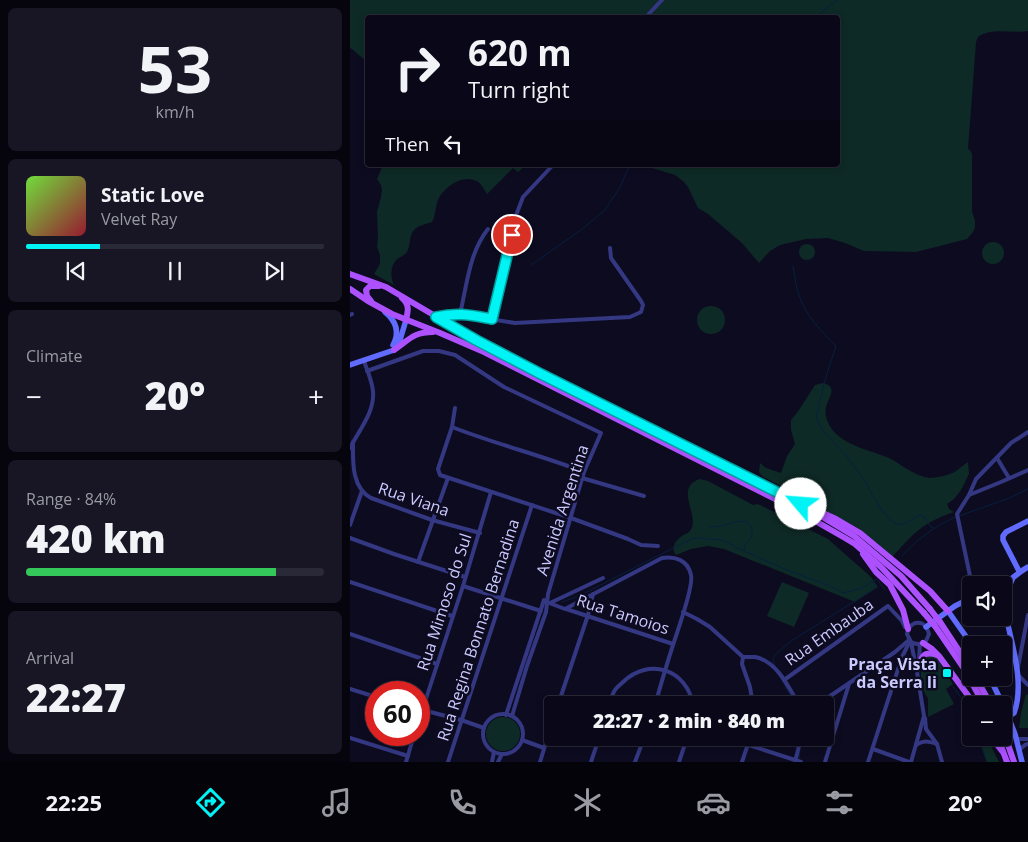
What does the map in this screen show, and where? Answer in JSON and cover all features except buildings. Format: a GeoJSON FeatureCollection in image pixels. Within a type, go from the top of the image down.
{"type":"FeatureCollection","features":[{"type":"Feature","properties":{"kind":"main road"},"geometry":{"type":"LineString","coordinates":[[350,274],[396,292],[476,340],[801,504],[854,536],[898,578],[927,611],[962,657]]}},
{"type":"Feature","properties":{"kind":"main road"},"geometry":{"type":"LineString","coordinates":[[375,305],[366,296],[366,290],[370,286],[386,287]]}},
{"type":"Feature","properties":{"kind":"main road"},"geometry":{"type":"LineString","coordinates":[[350,289],[375,305],[484,352],[788,506],[855,544],[884,565],[898,578],[930,591],[948,611]]}},
{"type":"Feature","properties":{"kind":"main road"},"geometry":{"type":"LineString","coordinates":[[396,292],[408,305],[406,320]]}},
{"type":"Feature","properties":{"kind":"main road"},"geometry":{"type":"LineString","coordinates":[[394,350],[416,334],[440,332]]}},
{"type":"Feature","properties":{"kind":"main road"},"geometry":{"type":"LineString","coordinates":[[898,578],[908,630]]}},
{"type":"Feature","properties":{"kind":"main road"},"geometry":{"type":"LineString","coordinates":[[937,624],[979,696]]}},
{"type":"Feature","properties":{"kind":"main road"},"geometry":{"type":"LineString","coordinates":[[921,644],[932,649],[940,656],[969,696]]}},
{"type":"Feature","properties":{"kind":"main road"},"geometry":{"type":"LineString","coordinates":[[917,670],[924,655],[934,653],[940,656]]}},
{"type":"Feature","properties":{"kind":"main road"},"geometry":{"type":"LineString","coordinates":[[997,746],[1006,759]]}},
{"type":"Feature","properties":{"kind":"main road"},"geometry":{"type":"LineString","coordinates":[[1001,746],[1006,759]]}},
{"type":"Feature","properties":{"kind":"main road"},"geometry":{"type":"LineString","coordinates":[[1008,746],[1014,762]]}},
{"type":"Feature","properties":{"kind":"street"},"geometry":{"type":"LineString","coordinates":[[648,15],[662,0]]}},
{"type":"Feature","properties":{"kind":"street"},"geometry":{"type":"LineString","coordinates":[[492,319],[516,218],[523,197],[551,167]]}},
{"type":"Feature","properties":{"kind":"street"},"geometry":{"type":"LineString","coordinates":[[460,314],[476,247],[488,229]]}},
{"type":"Feature","properties":{"kind":"street"},"geometry":{"type":"LineString","coordinates":[[436,317],[460,314],[515,323],[630,317],[641,312],[642,301],[611,258],[610,248]]}},
{"type":"Feature","properties":{"kind":"street"},"geometry":{"type":"LineString","coordinates":[[375,305],[392,319],[396,328],[396,340],[385,354]]}},
{"type":"Feature","properties":{"kind":"street"},"geometry":{"type":"LineString","coordinates":[[350,365],[394,350],[400,340],[406,320]]}},
{"type":"Feature","properties":{"kind":"street","name":"Avenida Argentina"},"geometry":{"type":"LineString","coordinates":[[368,371],[423,351],[439,351],[455,355],[504,387],[600,433],[582,478],[547,602],[506,715]]}},
{"type":"Feature","properties":{"kind":"street"},"geometry":{"type":"LineString","coordinates":[[350,448],[367,417],[373,401],[373,390],[364,361]]}},
{"type":"Feature","properties":{"kind":"street"},"geometry":{"type":"LineString","coordinates":[[456,408],[452,427],[438,469],[440,475],[571,518],[641,545],[658,546]]}},
{"type":"Feature","properties":{"kind":"street"},"geometry":{"type":"LineString","coordinates":[[452,427],[584,472]]}},
{"type":"Feature","properties":{"kind":"street"},"geometry":{"type":"LineString","coordinates":[[970,576],[957,514],[976,479],[1012,443],[1028,432]]}},
{"type":"Feature","properties":{"kind":"street","name":"Rua Viana"},"geometry":{"type":"LineString","coordinates":[[353,442],[354,470],[365,495],[432,520],[480,533]]}},
{"type":"Feature","properties":{"kind":"street"},"geometry":{"type":"LineString","coordinates":[[996,458],[1009,478]]}},
{"type":"Feature","properties":{"kind":"street"},"geometry":{"type":"LineString","coordinates":[[969,495],[1028,470]]}},
{"type":"Feature","properties":{"kind":"street"},"geometry":{"type":"LineString","coordinates":[[418,562],[448,478]]}},
{"type":"Feature","properties":{"kind":"street"},"geometry":{"type":"LineString","coordinates":[[582,478],[644,496]]}},
{"type":"Feature","properties":{"kind":"street"},"geometry":{"type":"LineString","coordinates":[[350,525],[362,491]]}},
{"type":"Feature","properties":{"kind":"street","name":"Rua Mimoso do Sul"},"geometry":{"type":"LineString","coordinates":[[430,683],[480,533],[491,492]]}},
{"type":"Feature","properties":{"kind":"street","name":"Rua Regina Bonnato Bernadina"},"geometry":{"type":"LineString","coordinates":[[448,762],[532,505]]}},
{"type":"Feature","properties":{"kind":"street"},"geometry":{"type":"LineString","coordinates":[[1019,571],[1003,540],[1003,536],[1006,532],[1028,522]]}},
{"type":"Feature","properties":{"kind":"street"},"geometry":{"type":"LineString","coordinates":[[350,538],[465,577]]}},
{"type":"Feature","properties":{"kind":"street"},"geometry":{"type":"LineString","coordinates":[[565,609],[662,558],[676,558],[684,562],[691,576],[691,583],[684,612],[657,696]]}},
{"type":"Feature","properties":{"kind":"street"},"geometry":{"type":"LineString","coordinates":[[1012,580],[1019,571],[1028,567]]}},
{"type":"Feature","properties":{"kind":"street"},"geometry":{"type":"LineString","coordinates":[[547,602],[603,578]]}},
{"type":"Feature","properties":{"kind":"street"},"geometry":{"type":"LineString","coordinates":[[350,582],[452,616]]}},
{"type":"Feature","properties":{"kind":"street"},"geometry":{"type":"LineString","coordinates":[[463,586],[543,612]]}},
{"type":"Feature","properties":{"kind":"street"},"geometry":{"type":"LineString","coordinates":[[561,696],[588,615],[593,594]]}},
{"type":"Feature","properties":{"kind":"street","name":"Rua Tamoios"},"geometry":{"type":"LineString","coordinates":[[547,602],[673,644]]}},
{"type":"Feature","properties":{"kind":"street"},"geometry":{"type":"LineString","coordinates":[[926,627],[962,603]]}},
{"type":"Feature","properties":{"kind":"street","name":"Rua Embauba"},"geometry":{"type":"LineString","coordinates":[[784,680],[888,606],[908,630]]}},
{"type":"Feature","properties":{"kind":"street"},"geometry":{"type":"LineString","coordinates":[[948,611],[966,636]]}},
{"type":"Feature","properties":{"kind":"street","name":"Avenida Argentina"},"geometry":{"type":"LineString","coordinates":[[512,716],[543,612]]}},
{"type":"Feature","properties":{"kind":"street"},"geometry":{"type":"LineString","coordinates":[[684,612],[710,627],[743,657],[755,657],[765,661],[784,680],[794,696]]}},
{"type":"Feature","properties":{"kind":"street"},"geometry":{"type":"LineString","coordinates":[[1012,714],[1016,709],[1018,673],[1028,615]]}},
{"type":"Feature","properties":{"kind":"street"},"geometry":{"type":"LineString","coordinates":[[910,641],[914,644],[921,644],[926,641],[929,631],[922,624],[917,623],[908,630],[907,636],[917,670],[926,729],[937,744],[942,762]]}},
{"type":"Feature","properties":{"kind":"street"},"geometry":{"type":"LineString","coordinates":[[1009,626],[1018,673],[1028,685]]}},
{"type":"Feature","properties":{"kind":"street"},"geometry":{"type":"LineString","coordinates":[[350,634],[437,664]]}},
{"type":"Feature","properties":{"kind":"street"},"geometry":{"type":"LineString","coordinates":[[830,696],[910,641]]}},
{"type":"Feature","properties":{"kind":"street"},"geometry":{"type":"LineString","coordinates":[[868,762],[902,657],[910,641]]}},
{"type":"Feature","properties":{"kind":"street"},"geometry":{"type":"LineString","coordinates":[[917,670],[921,644]]}},
{"type":"Feature","properties":{"kind":"street"},"geometry":{"type":"LineString","coordinates":[[1014,651],[1021,652]]}},
{"type":"Feature","properties":{"kind":"street"},"geometry":{"type":"LineString","coordinates":[[895,652],[899,652],[902,657]]}},
{"type":"Feature","properties":{"kind":"street"},"geometry":{"type":"LineString","coordinates":[[902,657],[908,653],[913,655]]}},
{"type":"Feature","properties":{"kind":"street"},"geometry":{"type":"LineString","coordinates":[[743,657],[742,664],[752,696]]}},
{"type":"Feature","properties":{"kind":"street"},"geometry":{"type":"LineString","coordinates":[[613,696],[615,690],[632,674],[646,670],[665,670],[672,673],[682,681],[691,696]]}},
{"type":"Feature","properties":{"kind":"street"},"geometry":{"type":"LineString","coordinates":[[825,762],[849,684]]}},
{"type":"Feature","properties":{"kind":"street"},"geometry":{"type":"LineString","coordinates":[[350,689],[365,693]]}},
{"type":"Feature","properties":{"kind":"street"},"geometry":{"type":"LineString","coordinates":[[839,690],[845,695]]}},
{"type":"Feature","properties":{"kind":"street"},"geometry":{"type":"LineString","coordinates":[[430,712],[484,728]]}},
{"type":"Feature","properties":{"kind":"street"},"geometry":{"type":"LineString","coordinates":[[500,714],[512,716],[522,726],[522,740],[516,749],[510,753],[494,752],[485,742],[484,728],[488,722],[500,714]]}},
{"type":"Feature","properties":{"kind":"street"},"geometry":{"type":"LineString","coordinates":[[873,749],[910,762],[924,716]]}},
{"type":"Feature","properties":{"kind":"street"},"geometry":{"type":"LineString","coordinates":[[1012,728],[1022,762]]}},
{"type":"Feature","properties":{"kind":"street"},"geometry":{"type":"LineString","coordinates":[[350,738],[408,756]]}},
{"type":"Feature","properties":{"kind":"street"},"geometry":{"type":"LineString","coordinates":[[1016,739],[1028,738]]}},
{"type":"Feature","properties":{"kind":"street"},"geometry":{"type":"LineString","coordinates":[[522,740],[544,748],[540,762]]}},
{"type":"Feature","properties":{"kind":"street"},"geometry":{"type":"LineString","coordinates":[[916,745],[922,741],[937,744]]}},
{"type":"Feature","properties":{"kind":"street"},"geometry":{"type":"LineString","coordinates":[[1019,750],[1028,744]]}},
{"type":"Feature","properties":{"kind":"street"},"geometry":{"type":"LineString","coordinates":[[406,762],[411,746]]}},
{"type":"Feature","properties":{"kind":"street"},"geometry":{"type":"LineString","coordinates":[[591,762],[596,746]]}},
{"type":"Feature","properties":{"kind":"street"},"geometry":{"type":"LineString","coordinates":[[635,762],[641,746]]}},
{"type":"Feature","properties":{"kind":"street"},"geometry":{"type":"LineString","coordinates":[[679,762],[684,746]]}},
{"type":"Feature","properties":{"kind":"street"},"geometry":{"type":"LineString","coordinates":[[742,762],[747,746]]}},
{"type":"Feature","properties":{"kind":"street"},"geometry":{"type":"LineString","coordinates":[[754,746],[801,762]]}},
{"type":"Feature","properties":{"kind":"street"},"geometry":{"type":"LineString","coordinates":[[795,761],[800,746]]}},
{"type":"Feature","properties":{"kind":"street"},"geometry":{"type":"LineString","coordinates":[[492,762],[494,752]]}},
{"type":"Feature","properties":{"kind":"street"},"geometry":{"type":"LineString","coordinates":[[498,762],[502,754]]}},
{"type":"Feature","properties":{"kind":"green space"},"geometry":{"type":"Polygon","coordinates":[[[350,0],[1028,0],[1028,31],[990,32],[978,37],[976,42],[968,149],[972,154],[972,211],[975,221],[973,232],[967,239],[916,252],[864,251],[828,238],[806,239],[780,245],[770,251],[759,263],[742,243],[708,214],[698,208],[683,181],[675,175],[651,167],[840,167],[840,15],[365,15],[365,60],[350,48],[350,0]]]}},
{"type":"Feature","properties":{"kind":"green space"},"geometry":{"type":"Polygon","coordinates":[[[382,167],[524,167],[518,172],[513,168],[487,194],[479,182],[469,179],[458,181],[448,187],[440,195],[432,222],[415,229],[407,252],[397,259],[393,265],[391,272],[394,285],[374,274],[380,264],[380,255],[377,247],[377,212],[382,190],[377,179],[382,167]]]}},
{"type":"Feature","properties":{"kind":"green space"},"geometry":{"type":"Polygon","coordinates":[[[993,242],[1001,245],[1004,253],[1001,261],[993,264],[985,261],[982,253],[985,245],[993,242]]]}},
{"type":"Feature","properties":{"kind":"green space"},"geometry":{"type":"Polygon","coordinates":[[[807,244],[813,246],[815,252],[813,258],[807,260],[801,258],[799,252],[801,246],[807,244]]]}},
{"type":"Feature","properties":{"kind":"green space"},"geometry":{"type":"Polygon","coordinates":[[[711,306],[721,310],[725,320],[721,330],[711,334],[701,330],[697,320],[701,310],[711,306]]]}},
{"type":"Feature","properties":{"kind":"green space"},"geometry":{"type":"Polygon","coordinates":[[[823,383],[832,390],[826,409],[827,421],[832,430],[846,441],[889,458],[914,473],[930,478],[947,475],[968,462],[969,474],[961,490],[947,504],[949,509],[954,512],[934,520],[919,530],[892,557],[856,527],[762,476],[759,472],[760,463],[766,468],[781,473],[787,456],[795,444],[791,430],[791,420],[815,385],[823,383]]]}},
{"type":"Feature","properties":{"kind":"green space"},"geometry":{"type":"Polygon","coordinates":[[[700,479],[708,481],[753,505],[760,505],[828,539],[871,577],[878,587],[855,602],[724,549],[708,546],[691,549],[676,555],[674,547],[676,542],[689,532],[692,526],[693,519],[688,489],[692,483],[700,479]]]}},
{"type":"Feature","properties":{"kind":"green space"},"geometry":{"type":"Polygon","coordinates":[[[782,582],[809,593],[794,627],[767,616],[782,582]]]}},
{"type":"Feature","properties":{"kind":"green space","name":"Praça Vista da Serra Ii"},"geometry":{"type":"Polygon","coordinates":[[[928,656],[935,656],[938,659],[953,684],[946,689],[954,704],[928,717],[928,698],[923,690],[921,676],[922,662],[928,656]]]}},
{"type":"Feature","properties":{"kind":"green space"},"geometry":{"type":"Polygon","coordinates":[[[1026,694],[1028,695],[1028,728],[1019,728],[1021,713],[1026,694]]]}},
{"type":"Feature","properties":{"kind":"green space"},"geometry":{"type":"Polygon","coordinates":[[[503,717],[515,722],[520,734],[515,746],[503,751],[491,746],[486,734],[491,722],[503,717]]]}},
{"type":"Feature","properties":{"kind":"green space"},"geometry":{"type":"Polygon","coordinates":[[[981,746],[991,746],[999,762],[987,762],[981,746]]]}},
{"type":"Feature","properties":{"kind":"waterway"},"geometry":{"type":"LineString","coordinates":[[818,15],[837,0]]}},
{"type":"Feature","properties":{"kind":"waterway"},"geometry":{"type":"LineString","coordinates":[[531,265],[581,230],[604,211],[619,189],[629,167]]}},
{"type":"Feature","properties":{"kind":"waterway"},"geometry":{"type":"LineString","coordinates":[[793,266],[803,305],[815,324],[836,346],[818,410],[817,420],[819,424],[850,460],[879,506],[890,519],[902,525],[920,515],[934,528]]}},
{"type":"Feature","properties":{"kind":"waterway"},"geometry":{"type":"LineString","coordinates":[[959,516],[1007,499],[1028,489]]}},
{"type":"Feature","properties":{"kind":"waterway"},"geometry":{"type":"LineString","coordinates":[[902,556],[926,534],[955,517]]}},
{"type":"Feature","properties":{"kind":"waterway"},"geometry":{"type":"LineString","coordinates":[[710,527],[742,521],[749,523],[752,531],[744,550]]}},
{"type":"Feature","properties":{"kind":"waterway"},"geometry":{"type":"LineString","coordinates":[[562,602],[579,596],[695,538],[723,540],[789,571],[828,585],[843,593],[862,588],[877,579],[885,590]]}},
{"type":"Feature","properties":{"kind":"waterway"},"geometry":{"type":"LineString","coordinates":[[775,666],[773,660],[775,655],[791,641],[868,593],[875,587],[873,582]]}},
{"type":"Feature","properties":{"kind":"waterway"},"geometry":{"type":"LineString","coordinates":[[782,680],[790,696]]}},
{"type":"Feature","properties":{"kind":"waterway"},"geometry":{"type":"LineString","coordinates":[[953,687],[962,699]]}},
{"type":"Feature","properties":{"kind":"waterway"},"geometry":{"type":"LineString","coordinates":[[982,746],[987,762]]}},
{"type":"Feature","properties":{"kind":"waterway"},"geometry":{"type":"LineString","coordinates":[[799,760],[800,749]]}},
{"type":"Feature","properties":{"kind":"place","name":"Praça Vista da Serra Ii"},"geometry":{"type":"Point","coordinates":[947,673]}},
{"type":"Feature","properties":{"kind":"route"},"geometry":{"type":"LineString","coordinates":[[512,235],[492,319],[460,314],[436,317],[539,373],[801,504]]}}]}
